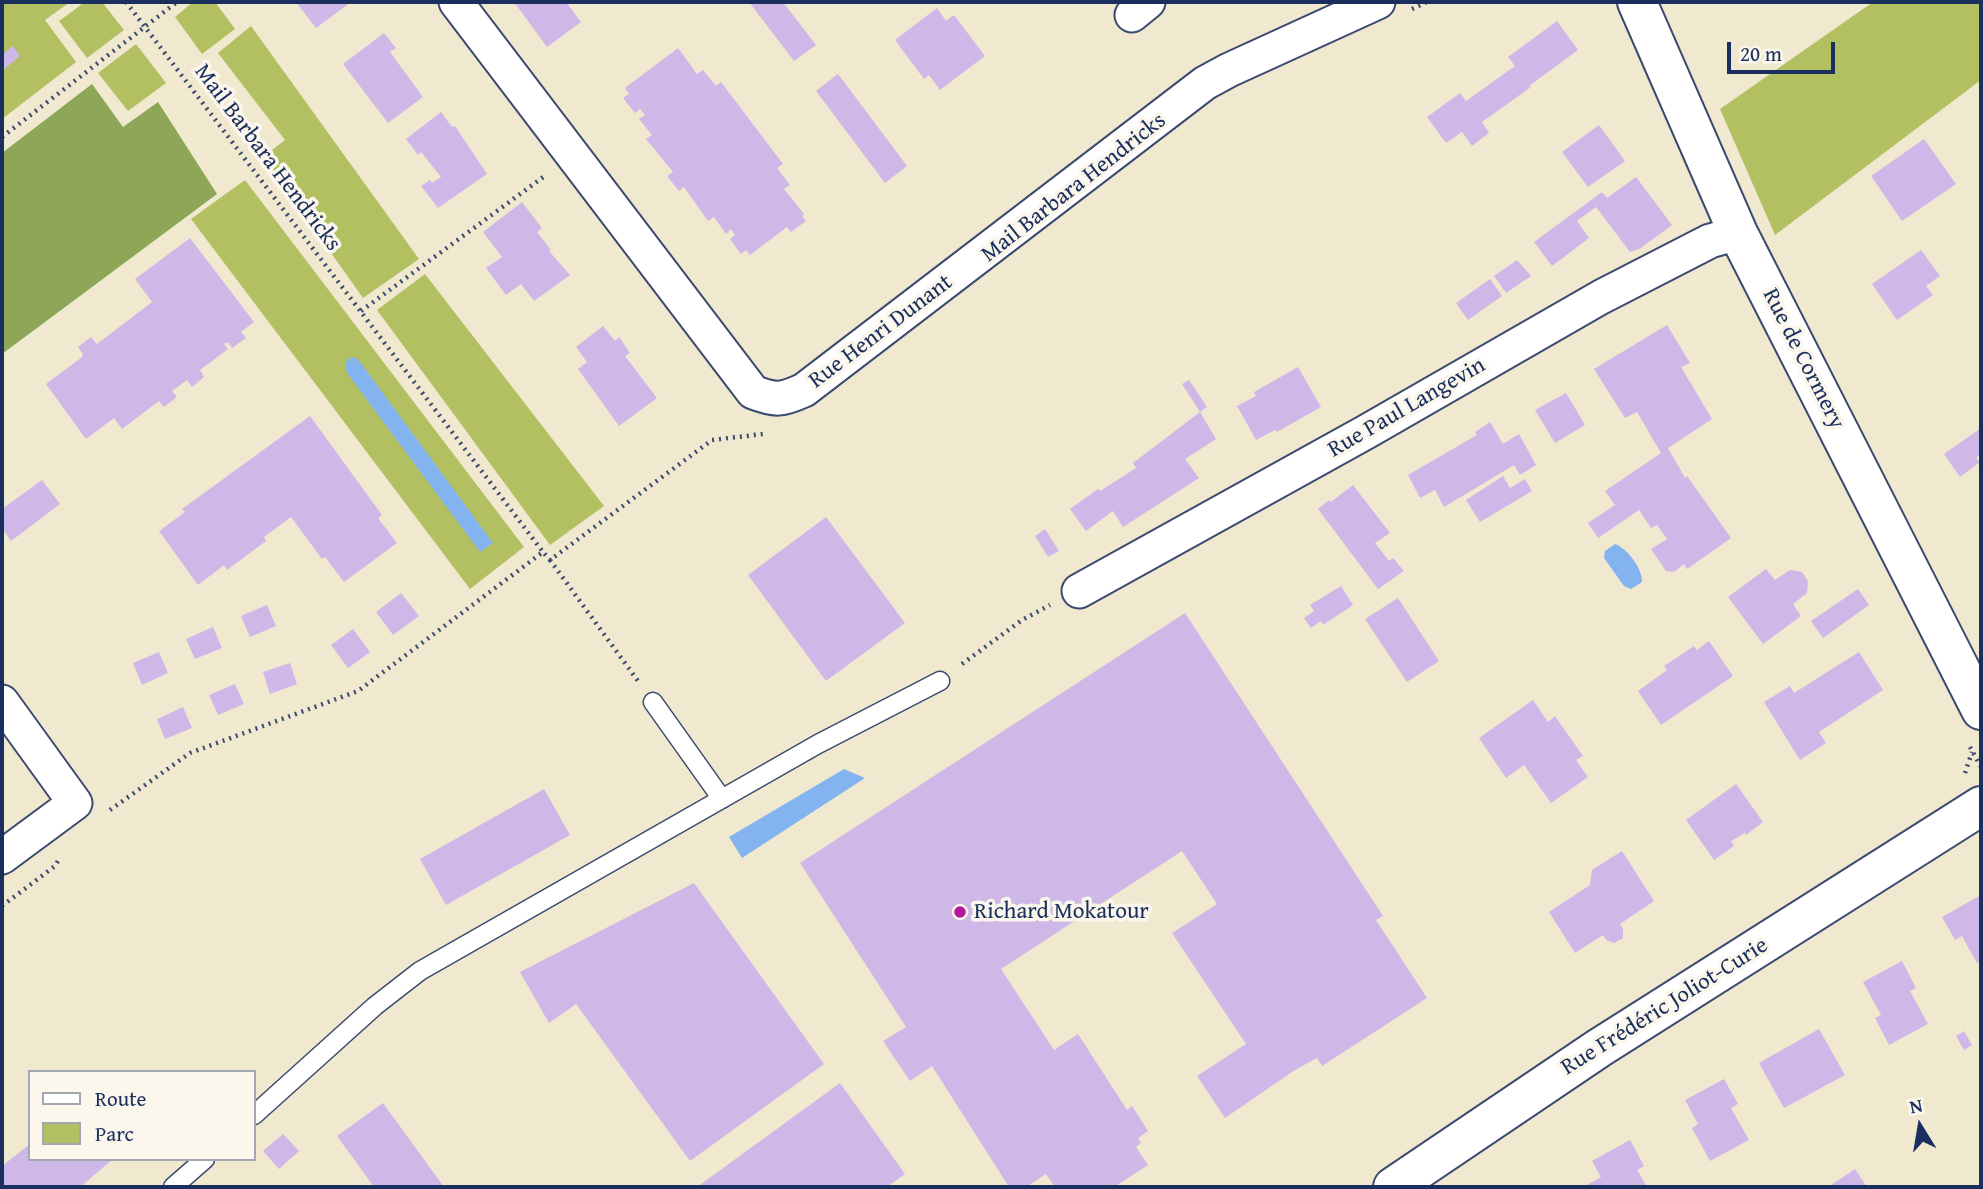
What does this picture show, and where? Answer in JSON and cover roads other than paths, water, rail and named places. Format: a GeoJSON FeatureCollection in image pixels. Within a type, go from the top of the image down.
{"type":"FeatureCollection","features":[{"type":"Feature","properties":{"kind":"main road","name":"Rue de Cormery"},"geometry":{"type":"LineString","coordinates":[[1637,2],[1738,233],[1981,710]]}},
{"type":"Feature","properties":{"kind":"main road","name":"Rue Frédéric Joliot-Curie"},"geometry":{"type":"LineString","coordinates":[[1393,1187],[1599,1048],[1981,806]]}},
{"type":"Feature","properties":{"kind":"street","name":"Rue Henri Dunant"},"geometry":{"type":"LineString","coordinates":[[456,2],[753,392],[773,400],[787,398],[804,390],[1205,83],[1229,70],[1390,7]]}},
{"type":"Feature","properties":{"kind":"street","name":"Rue Paul Langevin"},"geometry":{"type":"LineString","coordinates":[[1079,591],[1354,439],[1601,297],[1710,242],[1738,233]]}},
{"type":"Feature","properties":{"kind":"street"},"geometry":{"type":"LineString","coordinates":[[2,702],[75,803],[2,857]]}},
{"type":"Feature","properties":{"kind":"lane"},"geometry":{"type":"LineString","coordinates":[[256,1113],[374,1006],[419,971],[818,744],[940,681]]}},
{"type":"Feature","properties":{"kind":"lane"},"geometry":{"type":"LineString","coordinates":[[653,702],[722,799]]}},
{"type":"Feature","properties":{"kind":"lane"},"geometry":{"type":"LineString","coordinates":[[173,1187],[203,1161]]}},
{"type":"Feature","properties":{"kind":"water"},"geometry":{"type":"Polygon","coordinates":[[[354,357],[493,543],[480,552],[347,373],[345,365],[348,359],[354,357]]]}},
{"type":"Feature","properties":{"kind":"water"},"geometry":{"type":"Polygon","coordinates":[[[1615,544],[1629,554],[1640,571],[1642,582],[1631,589],[1624,586],[1604,558],[1605,551],[1615,544]]]}},
{"type":"Feature","properties":{"kind":"water"},"geometry":{"type":"Polygon","coordinates":[[[844,769],[865,778],[742,858],[729,837],[844,769]]]}},
{"type":"Feature","properties":{"kind":"place","name":"Richard Mokatour"},"geometry":{"type":"Point","coordinates":[960,912]}}]}
